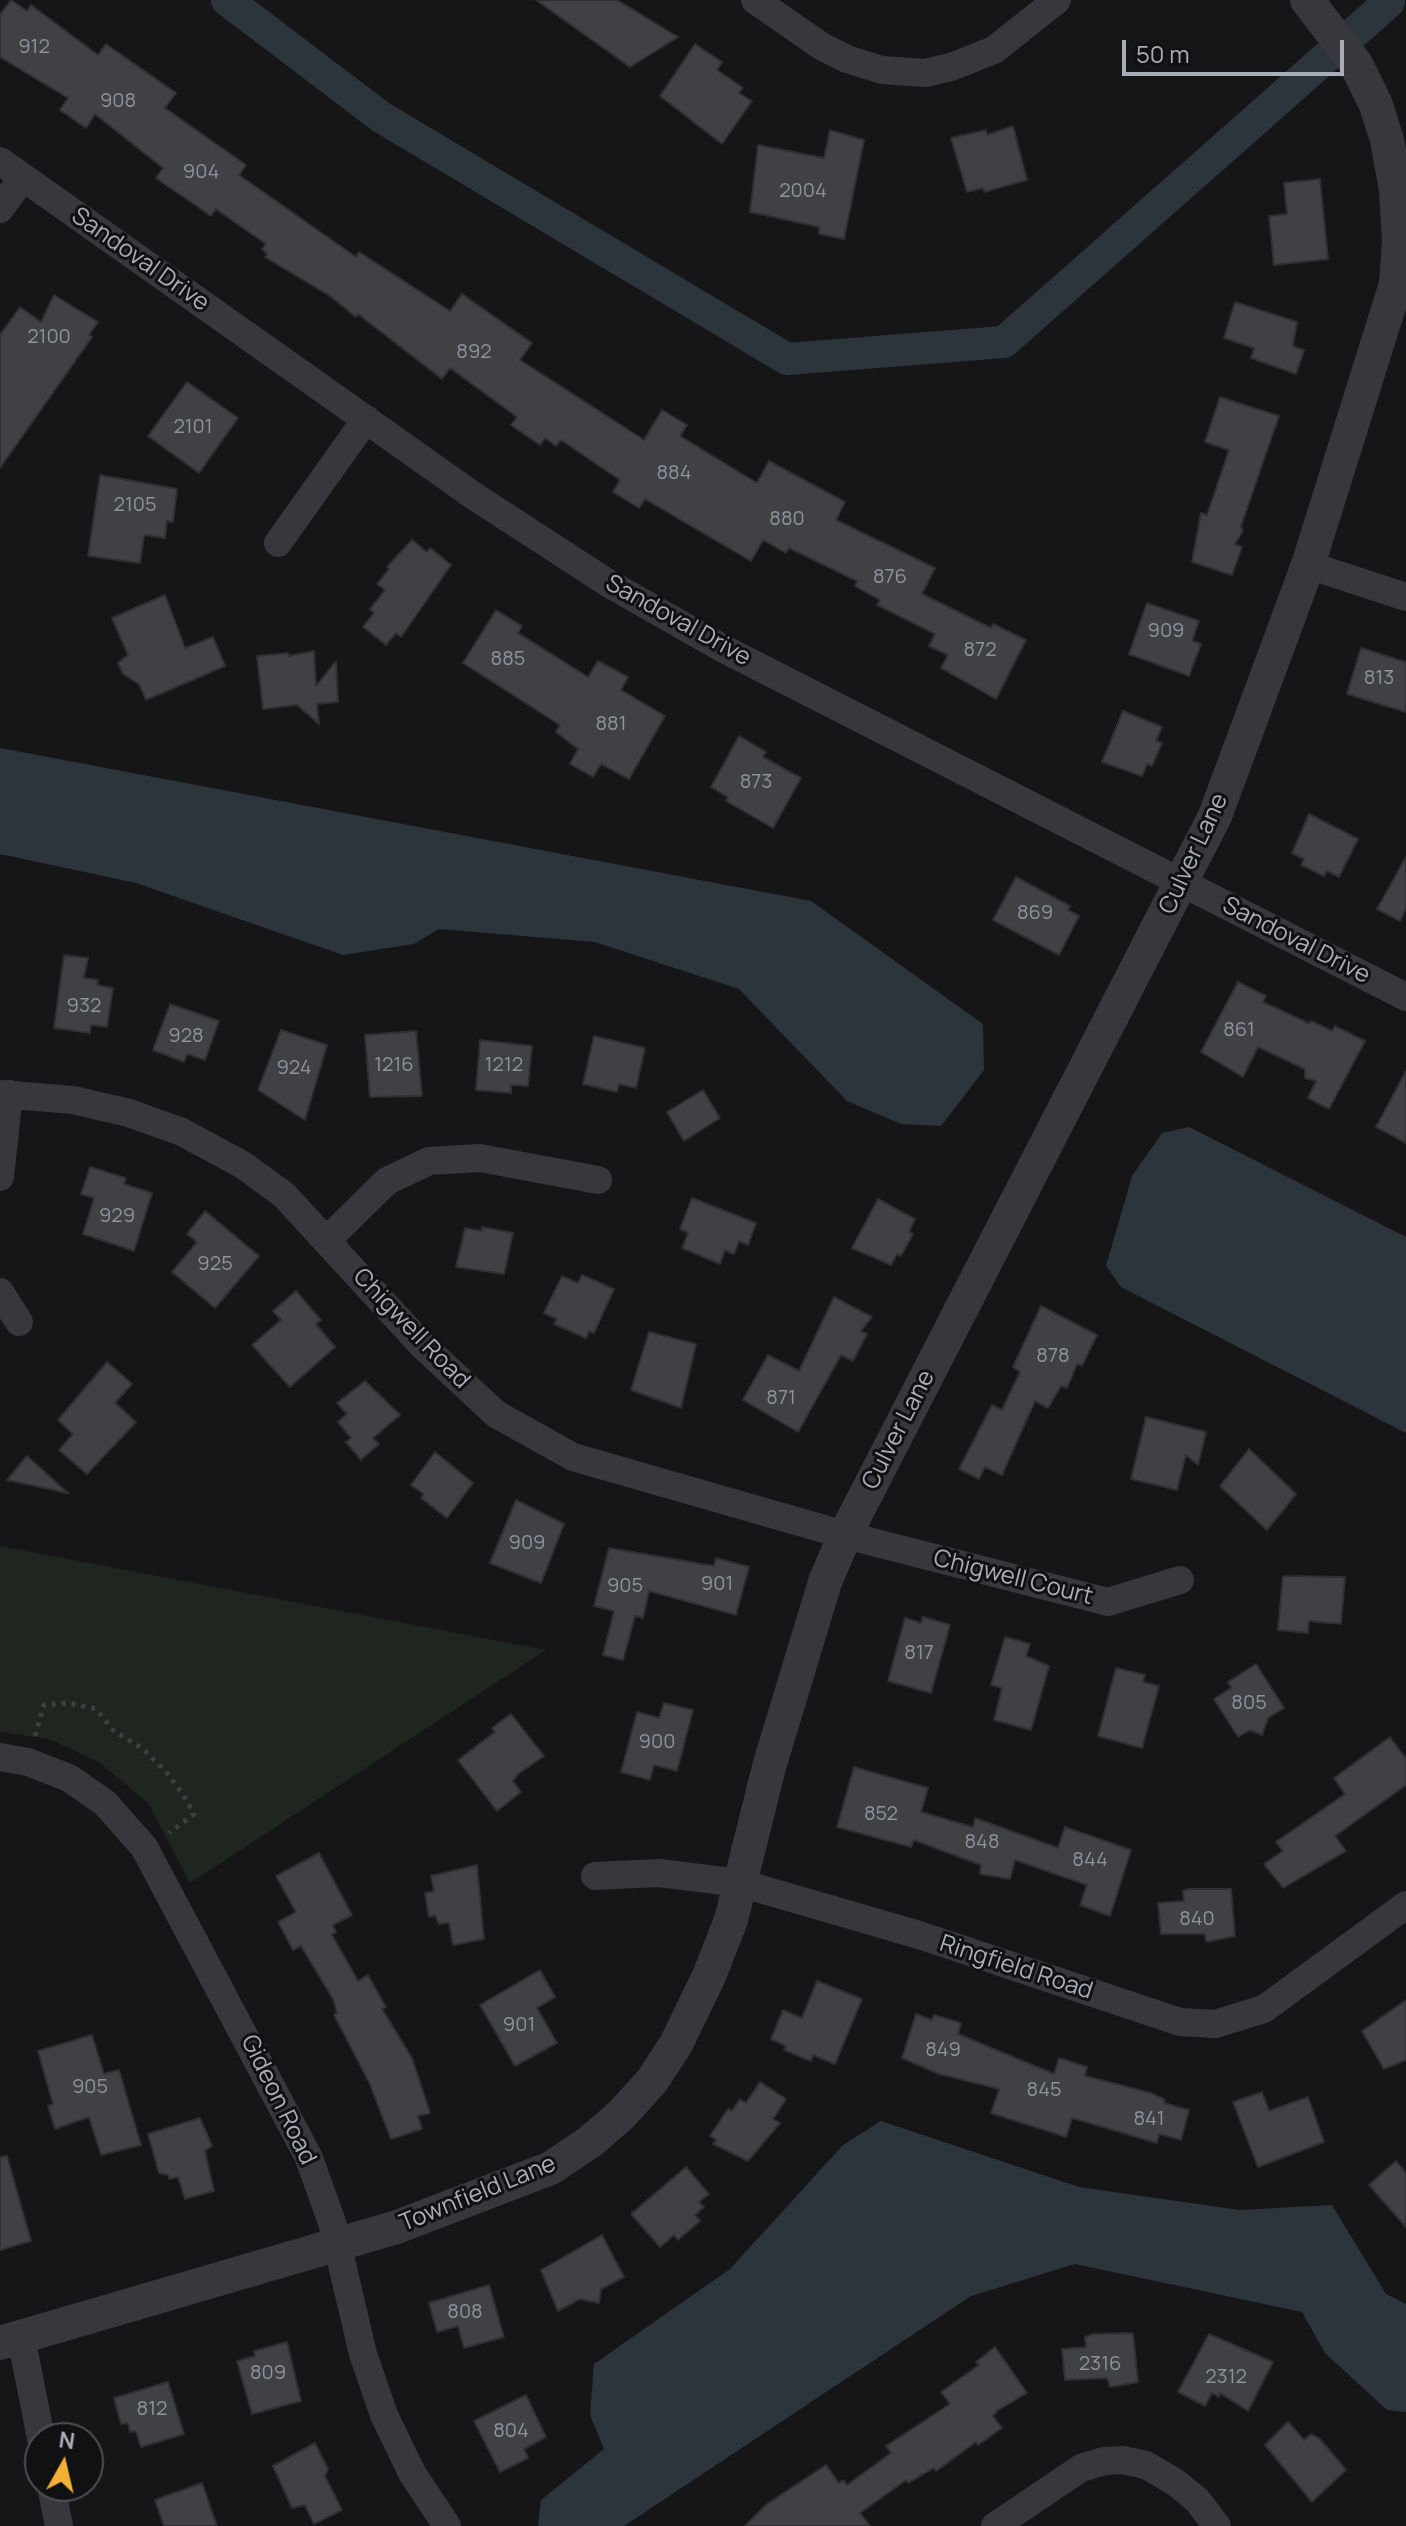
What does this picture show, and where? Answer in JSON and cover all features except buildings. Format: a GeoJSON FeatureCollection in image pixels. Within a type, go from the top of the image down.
{"type":"FeatureCollection","features":[{"type":"Feature","properties":{"kind":"street"},"geometry":{"type":"LineString","coordinates":[[755,0],[821,46],[847,59],[882,70],[925,73],[951,67],[994,50],[1057,0]]}},
{"type":"Feature","properties":{"kind":"street","name":"Culver Lane"},"geometry":{"type":"LineString","coordinates":[[797,1674],[825,1582],[845,1535],[1215,816],[1308,565],[1396,284],[1399,242],[1396,190],[1380,117],[1356,64],[1331,27],[1307,0]]}},
{"type":"Feature","properties":{"kind":"street"},"geometry":{"type":"LineString","coordinates":[[0,209],[11,169]]}},
{"type":"Feature","properties":{"kind":"street","name":"Sandoval Drive"},"geometry":{"type":"LineString","coordinates":[[11,169],[474,496],[621,590],[722,648],[1406,997]]}},
{"type":"Feature","properties":{"kind":"street"},"geometry":{"type":"LineString","coordinates":[[278,543],[366,419]]}},
{"type":"Feature","properties":{"kind":"street"},"geometry":{"type":"LineString","coordinates":[[1308,565],[1406,597]]}},
{"type":"Feature","properties":{"kind":"street"},"geometry":{"type":"LineString","coordinates":[[0,1177],[5,1094]]}},
{"type":"Feature","properties":{"kind":"street","name":"Chigwell Road"},"geometry":{"type":"LineString","coordinates":[[5,1094],[73,1100],[129,1113],[182,1132],[243,1165],[284,1195],[422,1345],[496,1414],[526,1434],[603,1469],[845,1535]]}},
{"type":"Feature","properties":{"kind":"street"},"geometry":{"type":"LineString","coordinates":[[327,1240],[387,1181],[429,1161],[480,1158],[598,1180]]}},
{"type":"Feature","properties":{"kind":"street"},"geometry":{"type":"LineString","coordinates":[[0,1292],[19,1322]]}},
{"type":"Feature","properties":{"kind":"street","name":"Chigwell Court"},"geometry":{"type":"LineString","coordinates":[[845,1535],[1108,1602],[1180,1580]]}},
{"type":"Feature","properties":{"kind":"street","name":"Townfield Lane"},"geometry":{"type":"LineString","coordinates":[[10,2340],[397,2227],[551,2168],[591,2141],[620,2116],[652,2081],[676,2044],[709,1976],[731,1920],[797,1674]]}},
{"type":"Feature","properties":{"kind":"street","name":"Gideon Road"},"geometry":{"type":"LineString","coordinates":[[0,1757],[28,1762],[69,1778],[105,1803],[144,1847],[308,2156],[338,2244],[363,2354],[384,2415],[412,2473],[447,2526]]}},
{"type":"Feature","properties":{"kind":"street","name":"Ringfield Road"},"geometry":{"type":"LineString","coordinates":[[595,1876],[659,1873],[740,1883],[919,1935],[1180,2022],[1215,2024],[1264,2009],[1406,1905]]}},
{"type":"Feature","properties":{"kind":"street"},"geometry":{"type":"LineString","coordinates":[[10,2340],[36,2422]]}},
{"type":"Feature","properties":{"kind":"street"},"geometry":{"type":"LineString","coordinates":[[995,2526],[1081,2468],[1123,2460],[1146,2465],[1175,2482],[1197,2500],[1217,2526]]}},
{"type":"Feature","properties":{"kind":"street"},"geometry":{"type":"LineString","coordinates":[[54,2502],[59,2526]]}},
{"type":"Feature","properties":{"kind":"path"},"geometry":{"type":"LineString","coordinates":[[35,1737],[44,1705],[69,1703],[96,1709],[114,1731],[142,1748],[167,1773],[194,1814],[166,1836]]}},
{"type":"Feature","properties":{"kind":"shaded area"},"geometry":{"type":"Polygon","coordinates":[[[0,748],[811,901],[983,1024],[984,1070],[941,1126],[901,1124],[847,1101],[739,989],[595,942],[439,929],[414,944],[343,955],[136,883],[0,854],[0,748]]]}},
{"type":"Feature","properties":{"kind":"shaded area"},"geometry":{"type":"Polygon","coordinates":[[[1189,1127],[1406,1237],[1406,1433],[1121,1287],[1106,1266],[1132,1176],[1162,1133],[1189,1127]]]}},
{"type":"Feature","properties":{"kind":"shaded area"},"geometry":{"type":"Polygon","coordinates":[[[0,1546],[546,1650],[190,1883],[148,1803],[99,1762],[49,1739],[0,1732],[0,1546]]]}},
{"type":"Feature","properties":{"kind":"shaded area"},"geometry":{"type":"Polygon","coordinates":[[[881,2121],[1079,2187],[1239,2210],[1332,2205],[1386,2294],[1406,2304],[1406,2412],[1387,2410],[1325,2353],[1302,2312],[1075,2264],[971,2296],[624,2526],[538,2526],[541,2500],[604,2449],[590,2415],[594,2364],[730,2269],[843,2145],[881,2121]]]}},
{"type":"Feature","properties":{"kind":"waterway"},"geometry":{"type":"LineString","coordinates":[[227,0],[381,117],[787,359],[1004,342],[1389,2]]}}]}
